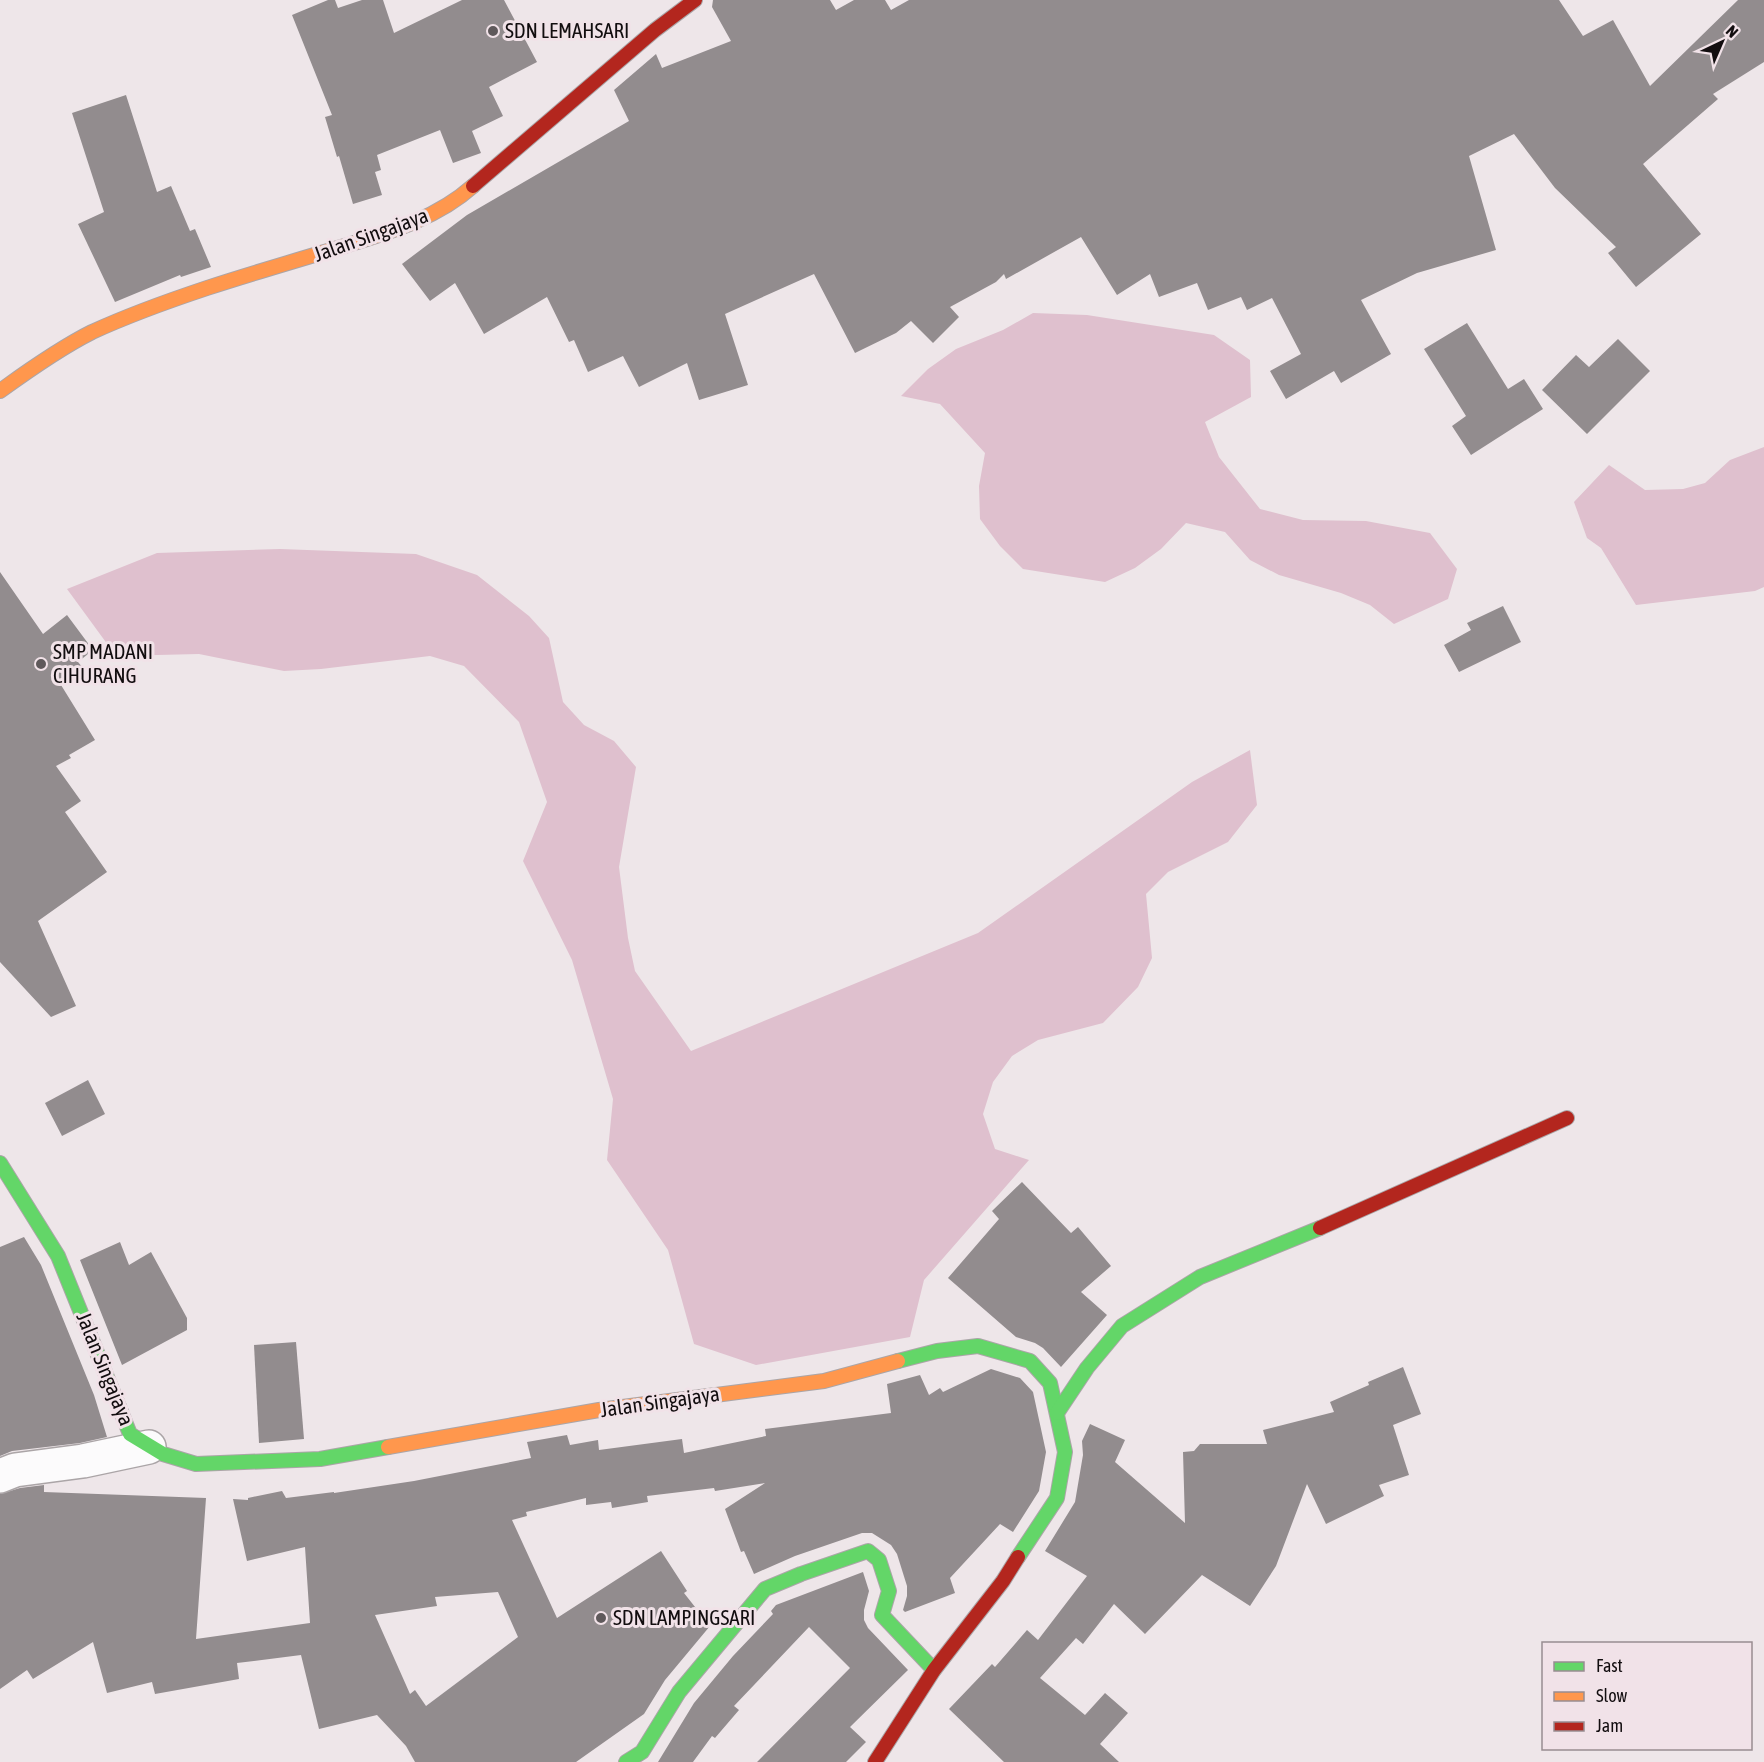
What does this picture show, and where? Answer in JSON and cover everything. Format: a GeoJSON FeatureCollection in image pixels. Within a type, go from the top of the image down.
{"type":"FeatureCollection","features":[{"type":"Feature","properties":{"kind":"street","name":"Jalan Singajaya"},"geometry":{"type":"LineString","coordinates":[[0,391],[32,368],[91,333],[142,311],[207,288],[393,231],[429,216],[461,196],[655,30],[695,0]]}},
{"type":"Feature","properties":{"kind":"street"},"geometry":{"type":"LineString","coordinates":[[1057,1413],[1087,1368],[1122,1326],[1200,1277],[1286,1243],[1567,1118]]}},
{"type":"Feature","properties":{"kind":"street","name":"Jalan Singajaya"},"geometry":{"type":"LineString","coordinates":[[0,1162],[58,1256],[130,1434],[149,1447],[178,1460],[196,1464],[320,1459],[599,1410],[824,1381],[937,1350],[978,1346],[1030,1361],[1050,1383],[1065,1452],[1057,1498],[1003,1581],[934,1671],[875,1762]]}},
{"type":"Feature","properties":{"kind":"street"},"geometry":{"type":"LineString","coordinates":[[0,1476],[15,1470],[83,1461],[149,1447]]}},
{"type":"Feature","properties":{"kind":"street"},"geometry":{"type":"LineString","coordinates":[[626,1762],[642,1752],[679,1692],[765,1589],[868,1551],[879,1560],[889,1591],[882,1614],[934,1671]]}},
{"type":"Feature","properties":{"kind":"shaded area"},"geometry":{"type":"Polygon","coordinates":[[[1033,313],[1087,315],[1214,335],[1250,360],[1251,397],[1205,422],[1219,457],[1260,509],[1303,520],[1366,521],[1430,533],[1457,569],[1448,599],[1394,624],[1370,605],[1341,593],[1279,575],[1250,560],[1225,532],[1186,523],[1161,549],[1135,568],[1105,582],[1023,569],[1000,546],[980,519],[979,486],[985,453],[940,404],[901,396],[928,369],[956,349],[1003,330],[1033,313]]]}},
{"type":"Feature","properties":{"kind":"shaded area"},"geometry":{"type":"Polygon","coordinates":[[[1764,447],[1764,587],[1755,591],[1636,605],[1601,548],[1587,538],[1574,502],[1609,465],[1645,490],[1683,489],[1705,483],[1730,460],[1764,447]]]}},
{"type":"Feature","properties":{"kind":"shaded area"},"geometry":{"type":"Polygon","coordinates":[[[280,549],[416,554],[477,575],[529,616],[549,638],[563,702],[584,725],[614,741],[636,767],[619,867],[628,938],[635,971],[691,1051],[978,933],[1192,782],[1250,750],[1257,805],[1228,842],[1168,872],[1146,894],[1152,958],[1138,987],[1103,1023],[1038,1040],[1012,1056],[993,1082],[983,1114],[995,1149],[1029,1160],[924,1280],[910,1337],[756,1365],[694,1344],[668,1250],[607,1160],[613,1099],[572,960],[523,861],[547,802],[519,722],[464,666],[430,656],[284,671],[199,654],[116,656],[67,589],[157,553],[280,549]]]}},
{"type":"Feature","properties":{"kind":"building"},"geometry":{"type":"Polygon","coordinates":[[[328,0],[335,0],[338,8],[362,0],[383,0],[394,33],[462,0],[504,0],[537,62],[489,87],[503,116],[472,131],[481,153],[453,163],[440,130],[377,155],[381,170],[375,172],[382,195],[353,204],[325,117],[332,115],[292,15],[328,0]]]}},
{"type":"Feature","properties":{"kind":"building"},"geometry":{"type":"Polygon","coordinates":[[[713,0],[830,0],[836,10],[854,0],[885,0],[891,10],[909,0],[1559,0],[1583,36],[1613,20],[1650,86],[1738,0],[1764,0],[1764,62],[1713,94],[1718,99],[1643,164],[1701,234],[1636,287],[1608,253],[1616,247],[1555,188],[1514,134],[1469,156],[1496,250],[1417,273],[1361,300],[1391,354],[1341,383],[1334,371],[1286,399],[1270,371],[1301,354],[1272,298],[1247,310],[1241,297],[1208,310],[1197,283],[1159,297],[1150,274],[1117,295],[1081,237],[1006,279],[1004,274],[996,282],[950,307],[959,317],[933,343],[911,321],[896,333],[855,353],[814,274],[725,314],[748,385],[699,400],[687,363],[639,387],[623,356],[588,372],[574,340],[569,342],[547,297],[484,334],[455,283],[430,301],[402,264],[467,215],[629,121],[614,90],[656,54],[662,68],[731,41],[712,7],[713,0]]]}},
{"type":"Feature","properties":{"kind":"building"},"geometry":{"type":"Polygon","coordinates":[[[126,95],[157,192],[171,186],[190,231],[195,229],[211,267],[181,277],[180,275],[115,302],[78,224],[104,212],[72,113],[126,95]]]}},
{"type":"Feature","properties":{"kind":"building"},"geometry":{"type":"Polygon","coordinates":[[[1467,323],[1508,389],[1524,379],[1543,409],[1471,455],[1452,426],[1466,416],[1424,349],[1467,323]]]}},
{"type":"Feature","properties":{"kind":"building"},"geometry":{"type":"Polygon","coordinates":[[[1618,339],[1650,371],[1587,434],[1542,390],[1576,355],[1589,367],[1618,339]]]}},
{"type":"Feature","properties":{"kind":"building"},"geometry":{"type":"Polygon","coordinates":[[[0,572],[43,634],[67,615],[93,650],[78,662],[83,668],[61,685],[95,740],[69,755],[71,758],[56,766],[81,801],[65,812],[107,872],[38,921],[76,1006],[51,1017],[0,962],[0,572]]]}},
{"type":"Feature","properties":{"kind":"building"},"geometry":{"type":"Polygon","coordinates":[[[1503,606],[1521,642],[1459,672],[1444,645],[1471,630],[1467,623],[1503,606]]]}},
{"type":"Feature","properties":{"kind":"building"},"geometry":{"type":"Polygon","coordinates":[[[88,1080],[105,1114],[62,1136],[45,1103],[88,1080]]]}},
{"type":"Feature","properties":{"kind":"building"},"geometry":{"type":"Polygon","coordinates":[[[1022,1182],[1071,1233],[1078,1227],[1111,1266],[1081,1292],[1107,1315],[1061,1367],[1043,1348],[1016,1337],[948,1278],[999,1219],[992,1211],[1022,1182]]]}},
{"type":"Feature","properties":{"kind":"building"},"geometry":{"type":"Polygon","coordinates":[[[24,1237],[41,1265],[94,1395],[107,1437],[80,1443],[12,1451],[0,1456],[0,1247],[24,1237]]]}},
{"type":"Feature","properties":{"kind":"building"},"geometry":{"type":"Polygon","coordinates":[[[120,1242],[129,1265],[151,1252],[187,1318],[187,1330],[122,1365],[80,1260],[120,1242]]]}},
{"type":"Feature","properties":{"kind":"building"},"geometry":{"type":"Polygon","coordinates":[[[296,1342],[304,1439],[259,1443],[254,1345],[296,1342]]]}},
{"type":"Feature","properties":{"kind":"building"},"geometry":{"type":"Polygon","coordinates":[[[1403,1367],[1421,1414],[1393,1425],[1409,1475],[1379,1485],[1384,1496],[1326,1524],[1307,1484],[1276,1566],[1250,1606],[1202,1575],[1145,1634],[1114,1604],[1083,1644],[1076,1638],[1040,1678],[1085,1715],[1105,1693],[1128,1713],[1100,1744],[1119,1762],[1004,1762],[949,1709],[992,1664],[995,1667],[1027,1630],[1038,1640],[1087,1576],[1045,1551],[1075,1502],[1083,1455],[1082,1441],[1090,1424],[1125,1440],[1115,1462],[1185,1523],[1183,1452],[1194,1451],[1200,1444],[1267,1444],[1263,1430],[1334,1412],[1330,1402],[1403,1367]]]}},
{"type":"Feature","properties":{"kind":"building"},"geometry":{"type":"Polygon","coordinates":[[[991,1369],[1020,1378],[1033,1392],[1046,1452],[1039,1491],[1013,1532],[1000,1524],[950,1578],[955,1593],[905,1612],[903,1610],[907,1586],[897,1554],[891,1545],[872,1533],[862,1533],[795,1556],[754,1574],[744,1551],[741,1552],[725,1509],[765,1483],[715,1491],[714,1488],[647,1496],[648,1502],[612,1508],[611,1502],[586,1505],[586,1498],[526,1512],[527,1516],[512,1520],[557,1618],[661,1551],[687,1591],[684,1593],[710,1626],[665,1680],[644,1714],[576,1762],[415,1762],[406,1746],[377,1715],[319,1729],[301,1655],[237,1663],[239,1679],[155,1694],[152,1682],[107,1693],[93,1642],[33,1679],[27,1670],[0,1689],[0,1494],[20,1488],[44,1485],[44,1492],[206,1498],[196,1639],[310,1623],[305,1547],[247,1561],[233,1499],[248,1500],[248,1498],[282,1491],[286,1498],[414,1481],[531,1458],[527,1442],[567,1435],[570,1445],[598,1440],[599,1450],[682,1439],[684,1453],[766,1436],[765,1429],[891,1413],[887,1384],[920,1375],[929,1395],[940,1388],[943,1392],[991,1369]],[[498,1592],[435,1597],[437,1606],[375,1615],[410,1694],[415,1690],[426,1706],[518,1637],[498,1592]]]}},
{"type":"Feature","properties":{"kind":"building"},"geometry":{"type":"Polygon","coordinates":[[[863,1572],[869,1591],[864,1620],[868,1628],[908,1670],[850,1727],[866,1742],[846,1762],[757,1762],[850,1668],[809,1627],[734,1706],[739,1710],[715,1738],[712,1736],[693,1762],[658,1762],[694,1703],[733,1656],[773,1614],[771,1611],[776,1605],[863,1572]]]}},
{"type":"Feature","properties":{"kind":"traffic: fast"},"geometry":{"type":"LineString","coordinates":[[0,1163],[58,1256],[130,1434],[163,1454],[196,1464],[320,1459],[388,1447]]}},
{"type":"Feature","properties":{"kind":"traffic: fast"},"geometry":{"type":"LineString","coordinates":[[1057,1413],[1087,1368],[1122,1326],[1200,1277],[1320,1228]]}},
{"type":"Feature","properties":{"kind":"traffic: fast"},"geometry":{"type":"LineString","coordinates":[[898,1361],[937,1351],[978,1346],[1030,1361],[1050,1383],[1065,1452],[1057,1498],[1018,1557]]}},
{"type":"Feature","properties":{"kind":"traffic: fast"},"geometry":{"type":"LineString","coordinates":[[626,1762],[642,1752],[679,1692],[765,1589],[868,1551],[879,1560],[889,1591],[882,1615],[934,1670]]}},
{"type":"Feature","properties":{"kind":"traffic: slow"},"geometry":{"type":"LineString","coordinates":[[0,391],[56,352],[92,332],[149,308],[207,288],[374,237],[409,224],[443,208],[473,186]]}},
{"type":"Feature","properties":{"kind":"traffic: slow"},"geometry":{"type":"LineString","coordinates":[[388,1447],[599,1410],[824,1381],[898,1361]]}},
{"type":"Feature","properties":{"kind":"traffic: jam"},"geometry":{"type":"LineString","coordinates":[[473,186],[655,30],[695,0]]}},
{"type":"Feature","properties":{"kind":"traffic: jam"},"geometry":{"type":"LineString","coordinates":[[1320,1228],[1567,1118]]}},
{"type":"Feature","properties":{"kind":"traffic: jam"},"geometry":{"type":"LineString","coordinates":[[875,1762],[934,1670],[1003,1581],[1018,1557]]}},
{"type":"Feature","properties":{"kind":"place","name":"SDN LEMAHSARI"},"geometry":{"type":"Point","coordinates":[493,31]}},
{"type":"Feature","properties":{"kind":"place","name":"SMP MADANI CIHURANG"},"geometry":{"type":"Point","coordinates":[41,664]}},
{"type":"Feature","properties":{"kind":"place","name":"SDN LAMPINGSARI"},"geometry":{"type":"Point","coordinates":[601,1618]}}]}
